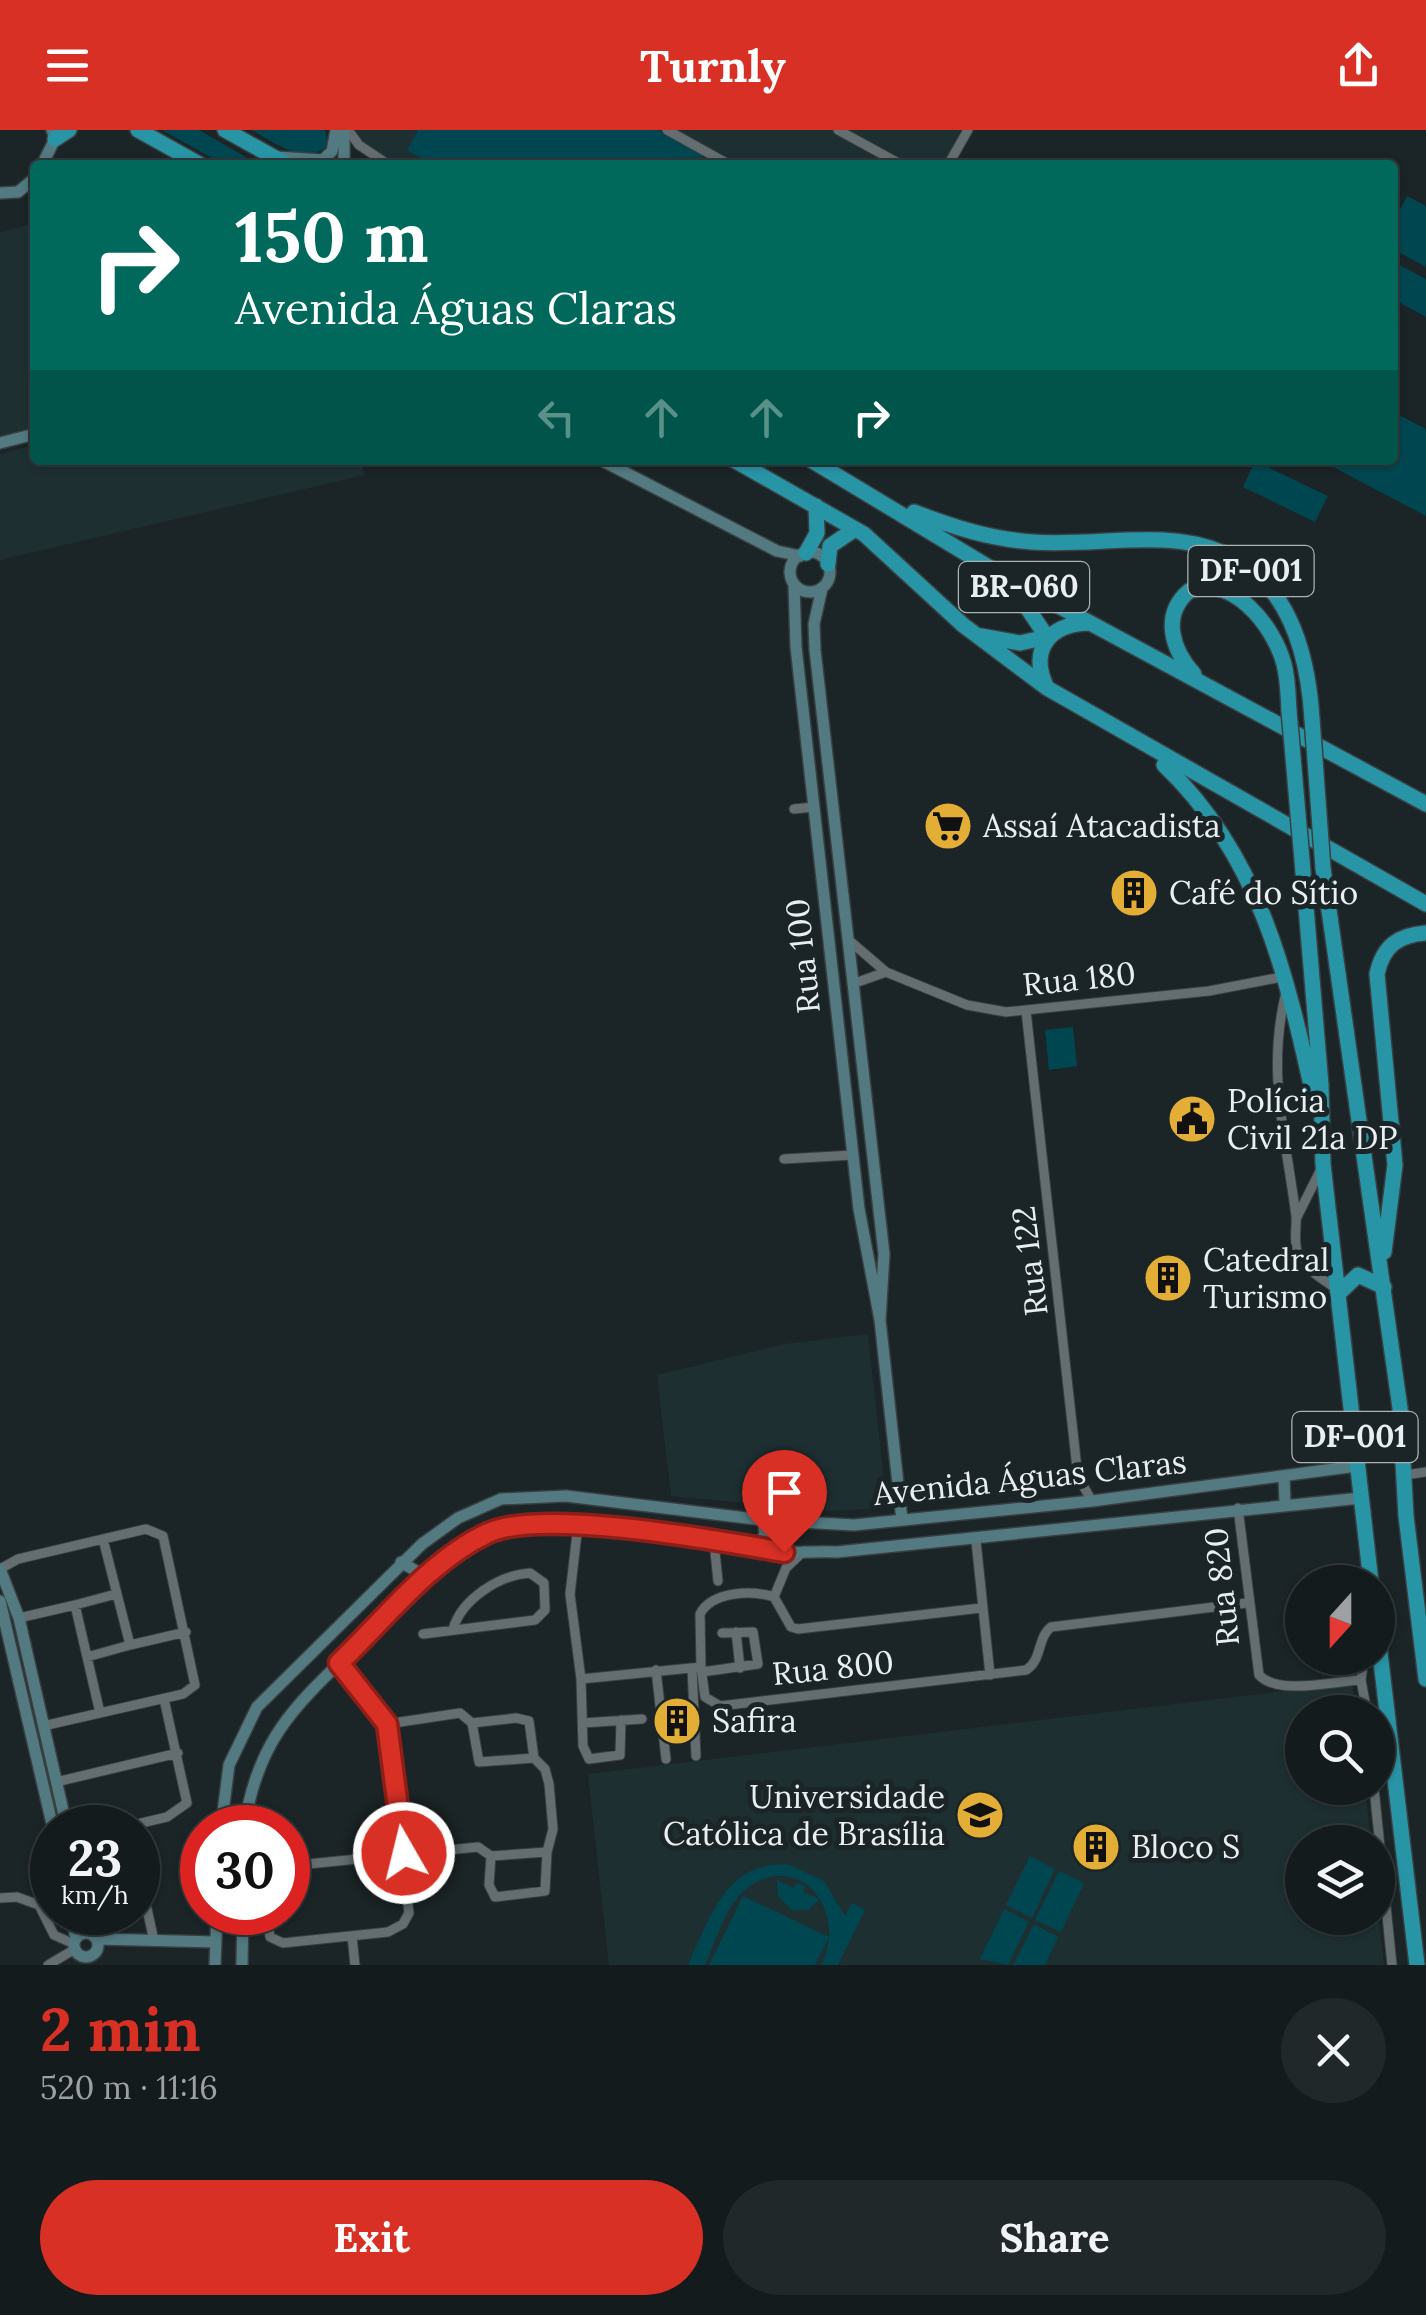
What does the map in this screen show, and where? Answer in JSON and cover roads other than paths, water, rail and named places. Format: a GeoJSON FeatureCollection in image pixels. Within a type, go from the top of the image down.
{"type":"FeatureCollection","features":[{"type":"Feature","properties":{"kind":"highway"},"geometry":{"type":"LineString","coordinates":[[128,130],[153,138]]}},
{"type":"Feature","properties":{"kind":"highway"},"geometry":{"type":"LineString","coordinates":[[138,130],[192,160]]}},
{"type":"Feature","properties":{"kind":"highway"},"geometry":{"type":"LineString","coordinates":[[224,130],[278,160]]}},
{"type":"Feature","properties":{"kind":"highway","name":"BR-060"},"geometry":{"type":"LineString","coordinates":[[743,465],[860,532],[976,635],[1046,688],[1147,749],[1426,904]]}},
{"type":"Feature","properties":{"kind":"highway"},"geometry":{"type":"LineString","coordinates":[[757,465],[856,524],[860,532],[830,546],[828,564]]}},
{"type":"Feature","properties":{"kind":"highway","name":"BR-060"},"geometry":{"type":"LineString","coordinates":[[820,465],[1005,577],[1426,804]]}},
{"type":"Feature","properties":{"kind":"highway","name":"DF-001"},"geometry":{"type":"LineString","coordinates":[[854,484],[914,512],[989,537],[1092,543],[1169,540],[1230,556],[1266,583],[1296,626],[1310,676],[1323,868],[1352,1097],[1383,1279],[1426,1678]]}},
{"type":"Feature","properties":{"kind":"highway"},"geometry":{"type":"LineString","coordinates":[[799,558],[817,533],[816,506]]}},
{"type":"Feature","properties":{"kind":"highway"},"geometry":{"type":"LineString","coordinates":[[1005,577],[1047,637]]}},
{"type":"Feature","properties":{"kind":"highway","name":"DF-001"},"geometry":{"type":"LineString","coordinates":[[1200,680],[1176,650],[1173,616],[1183,596],[1209,586],[1247,606],[1274,639],[1283,660],[1324,1156],[1369,1565]]}},
{"type":"Feature","properties":{"kind":"highway"},"geometry":{"type":"LineString","coordinates":[[976,635],[1020,643],[1047,637],[1071,624],[1092,623]]}},
{"type":"Feature","properties":{"kind":"highway"},"geometry":{"type":"LineString","coordinates":[[1046,688],[1038,660],[1047,637]]}},
{"type":"Feature","properties":{"kind":"highway"},"geometry":{"type":"LineString","coordinates":[[1147,749],[1208,811],[1234,847],[1256,894],[1285,983],[1324,1156]]}},
{"type":"Feature","properties":{"kind":"highway"},"geometry":{"type":"LineString","coordinates":[[1340,1292],[1358,1276],[1383,1279],[1395,1165],[1376,974],[1381,956],[1392,943],[1426,933]]}},
{"type":"Feature","properties":{"kind":"highway"},"geometry":{"type":"LineString","coordinates":[[1395,1786],[1420,1965]]}},
{"type":"Feature","properties":{"kind":"highway"},"geometry":{"type":"LineString","coordinates":[[1408,1884],[1426,1898]]}},
{"type":"Feature","properties":{"kind":"highway"},"geometry":{"type":"LineString","coordinates":[[1420,1965],[1426,1953]]}},
{"type":"Feature","properties":{"kind":"street"},"geometry":{"type":"LineString","coordinates":[[323,160],[332,151],[336,130]]}},
{"type":"Feature","properties":{"kind":"street"},"geometry":{"type":"LineString","coordinates":[[344,160],[346,130]]}},
{"type":"Feature","properties":{"kind":"street"},"geometry":{"type":"LineString","coordinates":[[346,130],[359,145],[382,160]]}},
{"type":"Feature","properties":{"kind":"street"},"geometry":{"type":"LineString","coordinates":[[667,130],[721,160]]}},
{"type":"Feature","properties":{"kind":"street"},"geometry":{"type":"LineString","coordinates":[[688,142],[695,130]]}},
{"type":"Feature","properties":{"kind":"street"},"geometry":{"type":"LineString","coordinates":[[838,130],[893,160]]}},
{"type":"Feature","properties":{"kind":"street"},"geometry":{"type":"LineString","coordinates":[[951,160],[968,130]]}},
{"type":"Feature","properties":{"kind":"street"},"geometry":{"type":"LineString","coordinates":[[0,193],[18,192],[30,182]]}},
{"type":"Feature","properties":{"kind":"street"},"geometry":{"type":"LineString","coordinates":[[0,442],[30,435]]}},
{"type":"Feature","properties":{"kind":"street"},"geometry":{"type":"LineString","coordinates":[[612,465],[778,551],[799,558],[819,555],[828,564],[830,577],[822,588],[804,591],[794,584],[799,558]]}},
{"type":"Feature","properties":{"kind":"street","name":"Rua 100"},"geometry":{"type":"LineString","coordinates":[[794,584],[796,648],[849,1122],[880,1320],[902,1520]]}},
{"type":"Feature","properties":{"kind":"street","name":"Rua 100"},"geometry":{"type":"LineString","coordinates":[[822,588],[814,624],[884,1254],[880,1320]]}},
{"type":"Feature","properties":{"kind":"street"},"geometry":{"type":"LineString","coordinates":[[794,809],[814,808]]}},
{"type":"Feature","properties":{"kind":"street"},"geometry":{"type":"LineString","coordinates":[[826,914],[847,912]]}},
{"type":"Feature","properties":{"kind":"street","name":"Rua 180"},"geometry":{"type":"LineString","coordinates":[[852,942],[886,972],[967,1004],[1026,1011],[1285,983]]}},
{"type":"Feature","properties":{"kind":"street"},"geometry":{"type":"LineString","coordinates":[[856,983],[886,972]]}},
{"type":"Feature","properties":{"kind":"street"},"geometry":{"type":"LineString","coordinates":[[1285,983],[1276,1077],[1281,1141],[1296,1219],[1296,1252],[1302,1262],[1340,1292]]}},
{"type":"Feature","properties":{"kind":"street","name":"Rua 122"},"geometry":{"type":"LineString","coordinates":[[1026,1011],[1078,1478],[1092,1501]]}},
{"type":"Feature","properties":{"kind":"street"},"geometry":{"type":"LineString","coordinates":[[849,1122],[871,1120]]}},
{"type":"Feature","properties":{"kind":"street"},"geometry":{"type":"LineString","coordinates":[[784,1159],[853,1155]]}},
{"type":"Feature","properties":{"kind":"street"},"geometry":{"type":"LineString","coordinates":[[1296,1219],[1324,1156]]}},
{"type":"Feature","properties":{"kind":"street","name":"Avenida Águas Claras"},"geometry":{"type":"LineString","coordinates":[[224,1805],[228,1765],[256,1707],[401,1562],[444,1526],[486,1506],[523,1496],[566,1496],[811,1524],[902,1520],[1092,1501],[1358,1466]]}},
{"type":"Feature","properties":{"kind":"street"},"geometry":{"type":"LineString","coordinates":[[1405,1474],[1426,1472]]}},
{"type":"Feature","properties":{"kind":"street"},"geometry":{"type":"LineString","coordinates":[[1284,1476],[1286,1504]]}},
{"type":"Feature","properties":{"kind":"street","name":"Avenida Águas Claras"},"geometry":{"type":"LineString","coordinates":[[249,1805],[269,1740],[339,1663],[421,1584],[465,1546],[492,1531],[534,1523],[578,1525],[804,1551],[976,1541],[1238,1508],[1361,1498]]}},
{"type":"Feature","properties":{"kind":"street"},"geometry":{"type":"LineString","coordinates":[[486,1506],[492,1531]]}},
{"type":"Feature","properties":{"kind":"street","name":"Rua 820"},"geometry":{"type":"LineString","coordinates":[[1238,1508],[1257,1670],[1266,1682],[1361,1680]]}},
{"type":"Feature","properties":{"kind":"street"},"geometry":{"type":"LineString","coordinates":[[758,1547],[766,1532],[763,1520]]}},
{"type":"Feature","properties":{"kind":"street"},"geometry":{"type":"LineString","coordinates":[[774,1597],[786,1568],[804,1551],[801,1539],[811,1524]]}},
{"type":"Feature","properties":{"kind":"street"},"geometry":{"type":"LineString","coordinates":[[578,1525],[570,1594],[586,1756],[602,1761],[622,1752],[621,1720]]}},
{"type":"Feature","properties":{"kind":"street"},"geometry":{"type":"LineString","coordinates":[[43,1726],[183,1694],[196,1684],[160,1533],[152,1529],[18,1559],[0,1568],[19,1618],[43,1726],[62,1805]]}},
{"type":"Feature","properties":{"kind":"street"},"geometry":{"type":"LineString","coordinates":[[103,1540],[130,1646]]}},
{"type":"Feature","properties":{"kind":"street"},"geometry":{"type":"LineString","coordinates":[[976,1541],[990,1675]]}},
{"type":"Feature","properties":{"kind":"street"},"geometry":{"type":"LineString","coordinates":[[714,1542],[718,1580]]}},
{"type":"Feature","properties":{"kind":"street"},"geometry":{"type":"LineString","coordinates":[[401,1562],[421,1574],[421,1584]]}},
{"type":"Feature","properties":{"kind":"street"},"geometry":{"type":"LineString","coordinates":[[423,1634],[535,1620],[545,1610],[548,1598],[544,1583],[535,1575],[506,1578],[463,1610],[453,1629]]}},
{"type":"Feature","properties":{"kind":"street"},"geometry":{"type":"LineString","coordinates":[[19,1618],[116,1594]]}},
{"type":"Feature","properties":{"kind":"street"},"geometry":{"type":"LineString","coordinates":[[548,1598],[570,1594]]}},
{"type":"Feature","properties":{"kind":"street"},"geometry":{"type":"LineString","coordinates":[[696,1756],[699,1622],[704,1606],[735,1596],[774,1597]]}},
{"type":"Feature","properties":{"kind":"street"},"geometry":{"type":"LineString","coordinates":[[774,1597],[791,1627],[798,1629],[981,1608]]}},
{"type":"Feature","properties":{"kind":"street"},"geometry":{"type":"LineString","coordinates":[[0,1601],[48,1805]]}},
{"type":"Feature","properties":{"kind":"street","name":"Rua 800"},"geometry":{"type":"LineString","coordinates":[[698,1669],[708,1702],[720,1706],[990,1675],[1030,1668],[1051,1627],[1247,1603]]}},
{"type":"Feature","properties":{"kind":"street"},"geometry":{"type":"LineString","coordinates":[[75,1604],[100,1713]]}},
{"type":"Feature","properties":{"kind":"street"},"geometry":{"type":"LineString","coordinates":[[88,1657],[186,1632]]}},
{"type":"Feature","properties":{"kind":"street"},"geometry":{"type":"LineString","coordinates":[[736,1632],[740,1668]]}},
{"type":"Feature","properties":{"kind":"street"},"geometry":{"type":"LineString","coordinates":[[581,1679],[656,1670],[756,1666],[759,1661],[755,1634],[722,1633]]}},
{"type":"Feature","properties":{"kind":"street"},"geometry":{"type":"LineString","coordinates":[[270,1935],[278,1943],[388,1932],[407,1918],[404,1853],[387,1724],[339,1663]]}},
{"type":"Feature","properties":{"kind":"street"},"geometry":{"type":"LineString","coordinates":[[656,1670],[666,1759]]}},
{"type":"Feature","properties":{"kind":"street"},"geometry":{"type":"LineString","coordinates":[[1362,1675],[1363,1695]]}},
{"type":"Feature","properties":{"kind":"street"},"geometry":{"type":"LineString","coordinates":[[160,1819],[185,1806],[178,1753],[164,1699]]}},
{"type":"Feature","properties":{"kind":"street"},"geometry":{"type":"LineString","coordinates":[[387,1724],[460,1714],[472,1723],[526,1720],[534,1758],[546,1769],[549,1784],[553,1829],[546,1852],[544,1891],[500,1898],[489,1885],[491,1856]]}},
{"type":"Feature","properties":{"kind":"street"},"geometry":{"type":"LineString","coordinates":[[582,1723],[642,1719]]}},
{"type":"Feature","properties":{"kind":"street"},"geometry":{"type":"LineString","coordinates":[[472,1723],[479,1762],[534,1758]]}},
{"type":"Feature","properties":{"kind":"street"},"geometry":{"type":"LineString","coordinates":[[56,1782],[178,1753]]}},
{"type":"Feature","properties":{"kind":"street"},"geometry":{"type":"LineString","coordinates":[[1376,1805],[1392,1965]]}},
{"type":"Feature","properties":{"kind":"street"},"geometry":{"type":"LineString","coordinates":[[310,1864],[473,1846],[491,1856],[546,1852]]}},
{"type":"Feature","properties":{"kind":"street"},"geometry":{"type":"LineString","coordinates":[[0,1898],[17,1896],[39,1905],[54,1935],[75,1944]]}},
{"type":"Feature","properties":{"kind":"street"},"geometry":{"type":"LineString","coordinates":[[48,1965],[84,1932],[96,1941],[216,1942]]}},
{"type":"Feature","properties":{"kind":"street"},"geometry":{"type":"LineString","coordinates":[[74,1935],[83,1957],[96,1941]]}},
{"type":"Feature","properties":{"kind":"street"},"geometry":{"type":"LineString","coordinates":[[94,1935],[96,1941]]}},
{"type":"Feature","properties":{"kind":"street"},"geometry":{"type":"LineString","coordinates":[[153,1935],[154,1942]]}},
{"type":"Feature","properties":{"kind":"street"},"geometry":{"type":"LineString","coordinates":[[215,1965],[216,1935]]}},
{"type":"Feature","properties":{"kind":"street"},"geometry":{"type":"LineString","coordinates":[[242,1965],[243,1935]]}},
{"type":"Feature","properties":{"kind":"street"},"geometry":{"type":"LineString","coordinates":[[352,1936],[356,1965]]}},
{"type":"Feature","properties":{"kind":"place","name":"Assaí Atacadista"},"geometry":{"type":"Point","coordinates":[948,826]}},
{"type":"Feature","properties":{"kind":"place","name":"Café do Sítio"},"geometry":{"type":"Point","coordinates":[1134,893]}},
{"type":"Feature","properties":{"kind":"place","name":"Polícia Civil 21a DP"},"geometry":{"type":"Point","coordinates":[1192,1119]}},
{"type":"Feature","properties":{"kind":"place","name":"Catedral Turismo"},"geometry":{"type":"Point","coordinates":[1168,1278]}},
{"type":"Feature","properties":{"kind":"place","name":"Safira"},"geometry":{"type":"Point","coordinates":[677,1721]}},
{"type":"Feature","properties":{"kind":"place","name":"Universidade Católica de Brasília"},"geometry":{"type":"Point","coordinates":[980,1815]}},
{"type":"Feature","properties":{"kind":"place","name":"Bloco S"},"geometry":{"type":"Point","coordinates":[1096,1847]}}]}
